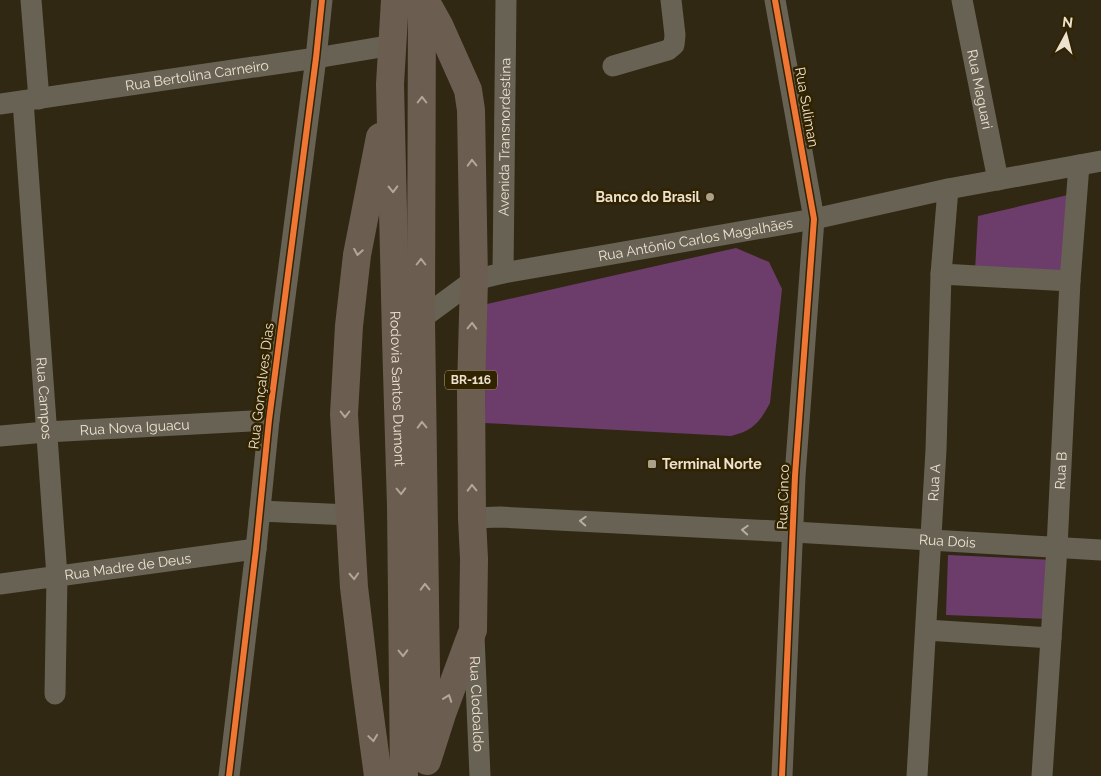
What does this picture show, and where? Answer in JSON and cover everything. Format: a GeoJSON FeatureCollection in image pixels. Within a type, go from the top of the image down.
{"type":"FeatureCollection","features":[{"type":"Feature","properties":{"kind":"highway","name":"Rodovia Santos Dumont"},"geometry":{"type":"LineString","coordinates":[[394,0],[390,84],[401,506],[404,776]]}},
{"type":"Feature","properties":{"kind":"highway","name":"Rodovia Santos Dumont"},"geometry":{"type":"LineString","coordinates":[[424,0],[421,319],[427,769]]}},
{"type":"Feature","properties":{"kind":"highway","name":"BR-116"},"geometry":{"type":"LineString","coordinates":[[424,0],[439,25],[468,90],[471,110],[474,280],[471,389],[474,559],[473,630],[442,714],[427,769]]}},
{"type":"Feature","properties":{"kind":"highway"},"geometry":{"type":"LineString","coordinates":[[378,776],[354,587],[344,414],[348,326],[357,254],[390,84]]}},
{"type":"Feature","properties":{"kind":"street","name":"Rua Campos"},"geometry":{"type":"LineString","coordinates":[[31,0],[31,100],[46,432],[56,576],[54,694]]}},
{"type":"Feature","properties":{"kind":"street","name":"Rua Gonçalves Dias"},"geometry":{"type":"LineString","coordinates":[[228,776],[256,549],[269,420],[322,0]]}},
{"type":"Feature","properties":{"kind":"street","name":"Avenida Transnordestina"},"geometry":{"type":"LineString","coordinates":[[503,273],[506,0]]}},
{"type":"Feature","properties":{"kind":"street"},"geometry":{"type":"LineString","coordinates":[[612,66],[668,50],[674,45],[676,35],[671,0]]}},
{"type":"Feature","properties":{"kind":"street","name":"Rua Suliman"},"geometry":{"type":"LineString","coordinates":[[776,0],[814,218]]}},
{"type":"Feature","properties":{"kind":"street","name":"Rua Maguari"},"geometry":{"type":"LineString","coordinates":[[962,0],[998,180]]}},
{"type":"Feature","properties":{"kind":"street","name":"Rua Bertolina Carneiro"},"geometry":{"type":"LineString","coordinates":[[0,104],[393,45]]}},
{"type":"Feature","properties":{"kind":"street","name":"Rua Antônio Carlos Magalhães"},"geometry":{"type":"LineString","coordinates":[[421,319],[474,280],[503,273],[814,218],[948,189],[1101,161]]}},
{"type":"Feature","properties":{"kind":"street","name":"Rua B"},"geometry":{"type":"LineString","coordinates":[[1042,776],[1057,548],[1070,281],[1079,165]]}},
{"type":"Feature","properties":{"kind":"street","name":"Rua A"},"geometry":{"type":"LineString","coordinates":[[917,776],[936,450],[941,274],[948,189]]}},
{"type":"Feature","properties":{"kind":"street","name":"Rua Cinco"},"geometry":{"type":"LineString","coordinates":[[782,776],[795,476],[814,218]]}},
{"type":"Feature","properties":{"kind":"street"},"geometry":{"type":"LineString","coordinates":[[941,274],[1070,281]]}},
{"type":"Feature","properties":{"kind":"street","name":"Rua Nova Iguacu"},"geometry":{"type":"LineString","coordinates":[[0,436],[269,420]]}},
{"type":"Feature","properties":{"kind":"street"},"geometry":{"type":"LineString","coordinates":[[260,511],[350,515]]}},
{"type":"Feature","properties":{"kind":"street","name":"Rua Dois"},"geometry":{"type":"LineString","coordinates":[[472,518],[500,517],[1101,550]]}},
{"type":"Feature","properties":{"kind":"street","name":"Rua Madre de Deus"},"geometry":{"type":"LineString","coordinates":[[0,584],[256,549]]}},
{"type":"Feature","properties":{"kind":"street","name":"Rua Clodoaldo"},"geometry":{"type":"LineString","coordinates":[[473,630],[480,776]]}},
{"type":"Feature","properties":{"kind":"street"},"geometry":{"type":"LineString","coordinates":[[926,630],[1051,638]]}},
{"type":"Feature","properties":{"kind":"shaded area"},"geometry":{"type":"Polygon","coordinates":[[[1072,194],[1067,275],[975,271],[978,216],[1072,194]]]}},
{"type":"Feature","properties":{"kind":"shaded area"},"geometry":{"type":"Polygon","coordinates":[[[736,248],[769,262],[782,289],[770,403],[755,425],[739,434],[731,436],[484,423],[484,360],[487,304],[736,248]]]}},
{"type":"Feature","properties":{"kind":"shaded area"},"geometry":{"type":"Polygon","coordinates":[[[948,555],[1054,560],[1050,619],[946,615],[948,555]]]}},
{"type":"Feature","properties":{"kind":"cycle path"},"geometry":{"type":"LineString","coordinates":[[229,776],[269,420],[322,0]]}},
{"type":"Feature","properties":{"kind":"cycle path"},"geometry":{"type":"LineString","coordinates":[[775,0],[814,219],[795,476],[782,776]]}},
{"type":"Feature","properties":{"kind":"place","name":"Banco do Brasil"},"geometry":{"type":"Point","coordinates":[710,197]}},
{"type":"Feature","properties":{"kind":"place","name":"Terminal Norte"},"geometry":{"type":"Point","coordinates":[652,464]}}]}
